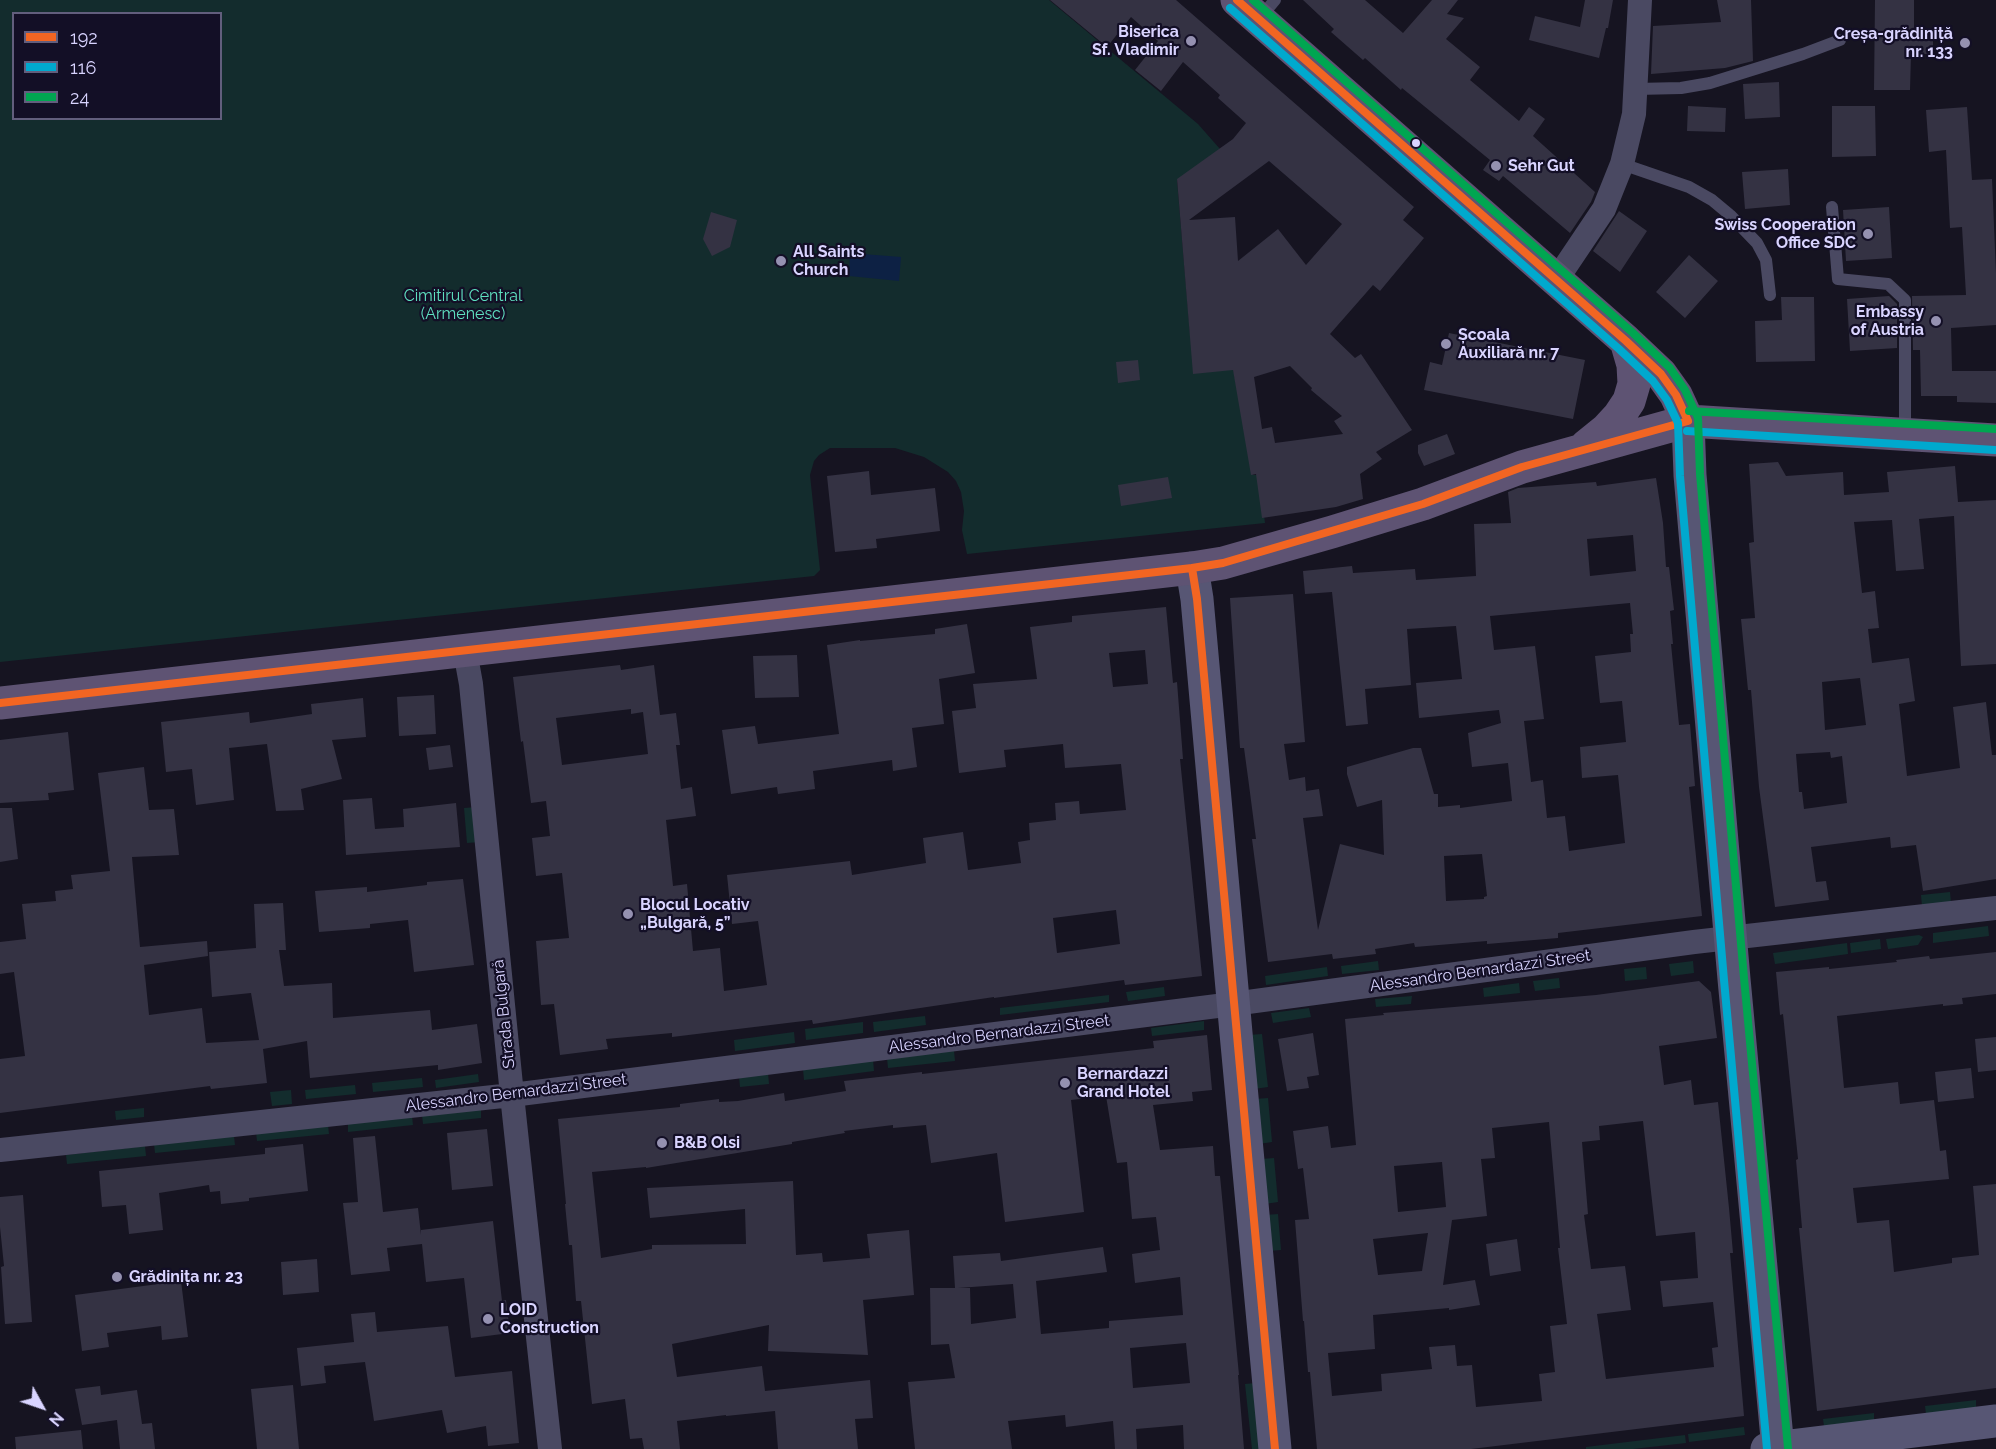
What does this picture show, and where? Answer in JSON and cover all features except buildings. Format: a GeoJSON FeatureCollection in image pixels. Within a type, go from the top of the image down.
{"type":"FeatureCollection","features":[{"type":"Feature","properties":{"kind":"main road"},"geometry":{"type":"LineString","coordinates":[[1257,6],[1626,340],[1661,374],[1676,395],[1688,421],[1691,487],[1774,1448],[1996,1421]]}},
{"type":"Feature","properties":{"kind":"main road"},"geometry":{"type":"LineString","coordinates":[[1579,452],[1607,429],[1629,401],[1634,384],[1633,365],[1626,340]]}},
{"type":"Feature","properties":{"kind":"main road"},"geometry":{"type":"LineString","coordinates":[[16,701],[1223,563],[1423,504],[1522,467],[1688,421],[1996,440]]}},
{"type":"Feature","properties":{"kind":"main road"},"geometry":{"type":"LineString","coordinates":[[1192,568],[1197,599],[1275,1449]]}},
{"type":"Feature","properties":{"kind":"street"},"geometry":{"type":"LineString","coordinates":[[1557,279],[1604,209],[1622,164],[1634,114],[1640,0]]}},
{"type":"Feature","properties":{"kind":"street","name":"Strada Bulgară"},"geometry":{"type":"LineString","coordinates":[[465,651],[471,684],[550,1449]]}},
{"type":"Feature","properties":{"kind":"street","name":"Alessandro Bernardazzi Street"},"geometry":{"type":"LineString","coordinates":[[0,1150],[512,1095],[1233,1004],[1731,938],[1996,908]]}},
{"type":"Feature","properties":{"kind":"lane"},"geometry":{"type":"LineString","coordinates":[[1636,89],[1681,88],[1710,82],[1803,54],[1840,40]]}},
{"type":"Feature","properties":{"kind":"lane"},"geometry":{"type":"LineString","coordinates":[[1622,164],[1689,187],[1712,200],[1730,215],[1757,243],[1766,260],[1770,296]]}},
{"type":"Feature","properties":{"kind":"lane"},"geometry":{"type":"LineString","coordinates":[[1832,207],[1838,279],[1888,284],[1905,300],[1905,434]]}},
{"type":"Feature","properties":{"kind":"lane"},"geometry":{"type":"LineString","coordinates":[[0,690],[16,701]]}},
{"type":"Feature","properties":{"kind":"green space","name":"Cimitirul Central (Armenesc)"},"geometry":{"type":"Polygon","coordinates":[[[0,0],[1049,0],[1198,124],[1220,149],[1177,180],[1190,333],[1232,362],[1253,475],[1259,475],[1265,523],[967,554],[962,530],[964,511],[961,492],[956,481],[948,472],[924,457],[895,448],[830,448],[814,461],[810,475],[820,570],[814,576],[0,662],[0,0]]]}},
{"type":"Feature","properties":{"kind":"green space"},"geometry":{"type":"Polygon","coordinates":[[[477,807],[480,842],[467,843],[464,808],[477,807]]]}},
{"type":"Feature","properties":{"kind":"green space"},"geometry":{"type":"Polygon","coordinates":[[[1950,892],[1951,903],[1922,906],[1921,895],[1950,892]]]}},
{"type":"Feature","properties":{"kind":"green space"},"geometry":{"type":"Polygon","coordinates":[[[1988,926],[1989,936],[1933,943],[1933,933],[1988,926]]]}},
{"type":"Feature","properties":{"kind":"green space"},"geometry":{"type":"Polygon","coordinates":[[[1919,935],[1923,937],[1918,945],[1888,949],[1886,939],[1919,935]]]}},
{"type":"Feature","properties":{"kind":"green space"},"geometry":{"type":"Polygon","coordinates":[[[1880,939],[1881,949],[1851,953],[1850,943],[1880,939]]]}},
{"type":"Feature","properties":{"kind":"green space"},"geometry":{"type":"Polygon","coordinates":[[[1847,943],[1848,954],[1775,964],[1773,953],[1847,943]]]}},
{"type":"Feature","properties":{"kind":"green space"},"geometry":{"type":"Polygon","coordinates":[[[1378,961],[1379,970],[1342,974],[1341,966],[1378,961]]]}},
{"type":"Feature","properties":{"kind":"green space"},"geometry":{"type":"Polygon","coordinates":[[[1693,961],[1694,973],[1671,976],[1669,964],[1693,961]]]}},
{"type":"Feature","properties":{"kind":"green space"},"geometry":{"type":"Polygon","coordinates":[[[1327,967],[1328,976],[1266,985],[1265,976],[1327,967]]]}},
{"type":"Feature","properties":{"kind":"green space"},"geometry":{"type":"Polygon","coordinates":[[[1646,967],[1647,979],[1625,981],[1624,969],[1646,967]]]}},
{"type":"Feature","properties":{"kind":"green space"},"geometry":{"type":"Polygon","coordinates":[[[1559,978],[1560,988],[1535,991],[1533,981],[1559,978]]]}},
{"type":"Feature","properties":{"kind":"green space"},"geometry":{"type":"Polygon","coordinates":[[[1519,983],[1520,993],[1484,997],[1483,988],[1519,983]]]}},
{"type":"Feature","properties":{"kind":"green space"},"geometry":{"type":"Polygon","coordinates":[[[1164,987],[1165,996],[1128,1001],[1126,992],[1164,987]]]}},
{"type":"Feature","properties":{"kind":"green space"},"geometry":{"type":"Polygon","coordinates":[[[1109,995],[1109,1002],[1000,1015],[1000,1008],[1109,995]]]}},
{"type":"Feature","properties":{"kind":"green space"},"geometry":{"type":"Polygon","coordinates":[[[1412,996],[1411,1004],[1376,1007],[1375,999],[1412,996]]]}},
{"type":"Feature","properties":{"kind":"green space"},"geometry":{"type":"Polygon","coordinates":[[[1309,1008],[1311,1017],[1273,1023],[1271,1013],[1309,1008]]]}},
{"type":"Feature","properties":{"kind":"green space"},"geometry":{"type":"Polygon","coordinates":[[[925,1016],[926,1025],[874,1032],[873,1022],[925,1016]]]}},
{"type":"Feature","properties":{"kind":"green space"},"geometry":{"type":"Polygon","coordinates":[[[1204,1021],[1204,1030],[1152,1036],[1151,1028],[1204,1021]]]}},
{"type":"Feature","properties":{"kind":"green space"},"geometry":{"type":"Polygon","coordinates":[[[863,1022],[863,1033],[806,1040],[805,1029],[863,1022]]]}},
{"type":"Feature","properties":{"kind":"green space"},"geometry":{"type":"Polygon","coordinates":[[[794,1032],[795,1043],[735,1051],[734,1040],[794,1032]]]}},
{"type":"Feature","properties":{"kind":"green space"},"geometry":{"type":"Polygon","coordinates":[[[1262,1034],[1268,1087],[1254,1089],[1248,1035],[1262,1034]]]}},
{"type":"Feature","properties":{"kind":"green space"},"geometry":{"type":"Polygon","coordinates":[[[954,1051],[955,1061],[888,1068],[887,1058],[954,1051]]]}},
{"type":"Feature","properties":{"kind":"green space"},"geometry":{"type":"Polygon","coordinates":[[[873,1059],[874,1071],[804,1080],[803,1069],[873,1059]]]}},
{"type":"Feature","properties":{"kind":"green space"},"geometry":{"type":"Polygon","coordinates":[[[768,1073],[769,1084],[740,1087],[739,1077],[768,1073]]]}},
{"type":"Feature","properties":{"kind":"green space"},"geometry":{"type":"Polygon","coordinates":[[[478,1074],[479,1082],[436,1088],[435,1080],[478,1074]]]}},
{"type":"Feature","properties":{"kind":"green space"},"geometry":{"type":"Polygon","coordinates":[[[422,1078],[423,1087],[373,1092],[372,1083],[422,1078]]]}},
{"type":"Feature","properties":{"kind":"green space"},"geometry":{"type":"Polygon","coordinates":[[[355,1085],[356,1094],[306,1099],[305,1090],[355,1085]]]}},
{"type":"Feature","properties":{"kind":"green space"},"geometry":{"type":"Polygon","coordinates":[[[291,1090],[292,1104],[272,1106],[270,1092],[291,1090]]]}},
{"type":"Feature","properties":{"kind":"green space"},"geometry":{"type":"Polygon","coordinates":[[[1268,1098],[1272,1142],[1259,1144],[1255,1099],[1268,1098]]]}},
{"type":"Feature","properties":{"kind":"green space"},"geometry":{"type":"Polygon","coordinates":[[[144,1108],[144,1117],[116,1120],[115,1111],[144,1108]]]}},
{"type":"Feature","properties":{"kind":"green space"},"geometry":{"type":"Polygon","coordinates":[[[481,1109],[481,1118],[423,1124],[422,1115],[481,1109]]]}},
{"type":"Feature","properties":{"kind":"green space"},"geometry":{"type":"Polygon","coordinates":[[[412,1116],[413,1125],[348,1132],[348,1123],[412,1116]]]}},
{"type":"Feature","properties":{"kind":"green space"},"geometry":{"type":"Polygon","coordinates":[[[328,1125],[329,1134],[257,1141],[256,1132],[328,1125]]]}},
{"type":"Feature","properties":{"kind":"green space"},"geometry":{"type":"Polygon","coordinates":[[[234,1136],[235,1145],[155,1153],[154,1144],[234,1136]]]}},
{"type":"Feature","properties":{"kind":"green space"},"geometry":{"type":"Polygon","coordinates":[[[145,1146],[146,1156],[67,1164],[66,1155],[145,1146]]]}},
{"type":"Feature","properties":{"kind":"green space"},"geometry":{"type":"Polygon","coordinates":[[[1274,1158],[1278,1202],[1265,1204],[1261,1159],[1274,1158]]]}},
{"type":"Feature","properties":{"kind":"green space"},"geometry":{"type":"Polygon","coordinates":[[[1278,1214],[1281,1250],[1269,1251],[1265,1215],[1278,1214]]]}},
{"type":"Feature","properties":{"kind":"green space"},"geometry":{"type":"Polygon","coordinates":[[[1256,1383],[1263,1449],[1252,1449],[1245,1384],[1256,1383]]]}},
{"type":"Feature","properties":{"kind":"green space"},"geometry":{"type":"Polygon","coordinates":[[[1976,1400],[1976,1408],[1926,1414],[1925,1406],[1976,1400]]]}},
{"type":"Feature","properties":{"kind":"green space"},"geometry":{"type":"Polygon","coordinates":[[[1874,1413],[1874,1420],[1824,1426],[1823,1419],[1874,1413]]]}},
{"type":"Feature","properties":{"kind":"green space"},"geometry":{"type":"Polygon","coordinates":[[[1744,1427],[1745,1435],[1689,1442],[1688,1434],[1744,1427]]]}},
{"type":"Feature","properties":{"kind":"green space"},"geometry":{"type":"Polygon","coordinates":[[[1685,1435],[1686,1443],[1633,1449],[1586,1449],[1586,1447],[1685,1435]]]}},
{"type":"Feature","properties":{"kind":"water"},"geometry":{"type":"Polygon","coordinates":[[[850,253],[901,257],[899,281],[849,276],[850,253]]]}},
{"type":"Feature","properties":{"kind":"transit line","name":"192"},"geometry":{"type":"LineString","coordinates":[[0,703],[1223,563],[1423,504],[1522,467],[1688,421],[1676,395],[1661,374],[1626,341],[1237,0]]}},
{"type":"Feature","properties":{"kind":"transit line","name":"24"},"geometry":{"type":"LineString","coordinates":[[1253,0],[1633,333],[1670,368],[1685,390],[1698,418],[1700,474],[1744,978],[1788,1448]]}},
{"type":"Feature","properties":{"kind":"transit line","name":"116"},"geometry":{"type":"LineString","coordinates":[[1230,8],[1619,349],[1653,381],[1667,400],[1678,423],[1680,476],[1767,1449]]}},
{"type":"Feature","properties":{"kind":"transit line","name":"24"},"geometry":{"type":"LineString","coordinates":[[1689,411],[1996,429]]}},
{"type":"Feature","properties":{"kind":"transit line","name":"116"},"geometry":{"type":"LineString","coordinates":[[1687,431],[1995,450]]}},
{"type":"Feature","properties":{"kind":"transit line","name":"192"},"geometry":{"type":"LineString","coordinates":[[1192,568],[1197,599],[1275,1449]]}},
{"type":"Feature","properties":{"kind":"place","name":"Biserica Sf. Vladimir"},"geometry":{"type":"Point","coordinates":[1191,41]}},
{"type":"Feature","properties":{"kind":"place","name":"Creșa-grădiniță nr. 133"},"geometry":{"type":"Point","coordinates":[1965,43]}},
{"type":"Feature","properties":{"kind":"place","name":"Sehr Gut"},"geometry":{"type":"Point","coordinates":[1496,166]}},
{"type":"Feature","properties":{"kind":"place","name":"Swiss Cooperation Office SDC"},"geometry":{"type":"Point","coordinates":[1868,234]}},
{"type":"Feature","properties":{"kind":"place","name":"All Saints Church"},"geometry":{"type":"Point","coordinates":[781,261]}},
{"type":"Feature","properties":{"kind":"place","name":"Embassy of Austria"},"geometry":{"type":"Point","coordinates":[1936,321]}},
{"type":"Feature","properties":{"kind":"place","name":"Școala Auxiliară nr. 7"},"geometry":{"type":"Point","coordinates":[1446,344]}},
{"type":"Feature","properties":{"kind":"place","name":"Blocul Locativ „Bulgară, 5”"},"geometry":{"type":"Point","coordinates":[628,914]}},
{"type":"Feature","properties":{"kind":"place","name":"Bernardazzi Grand Hotel"},"geometry":{"type":"Point","coordinates":[1065,1083]}},
{"type":"Feature","properties":{"kind":"place","name":"B&B Olsi"},"geometry":{"type":"Point","coordinates":[662,1143]}},
{"type":"Feature","properties":{"kind":"place","name":"Grădinița nr. 23"},"geometry":{"type":"Point","coordinates":[117,1277]}},
{"type":"Feature","properties":{"kind":"place","name":"LOID Construction"},"geometry":{"type":"Point","coordinates":[488,1319]}}]}
